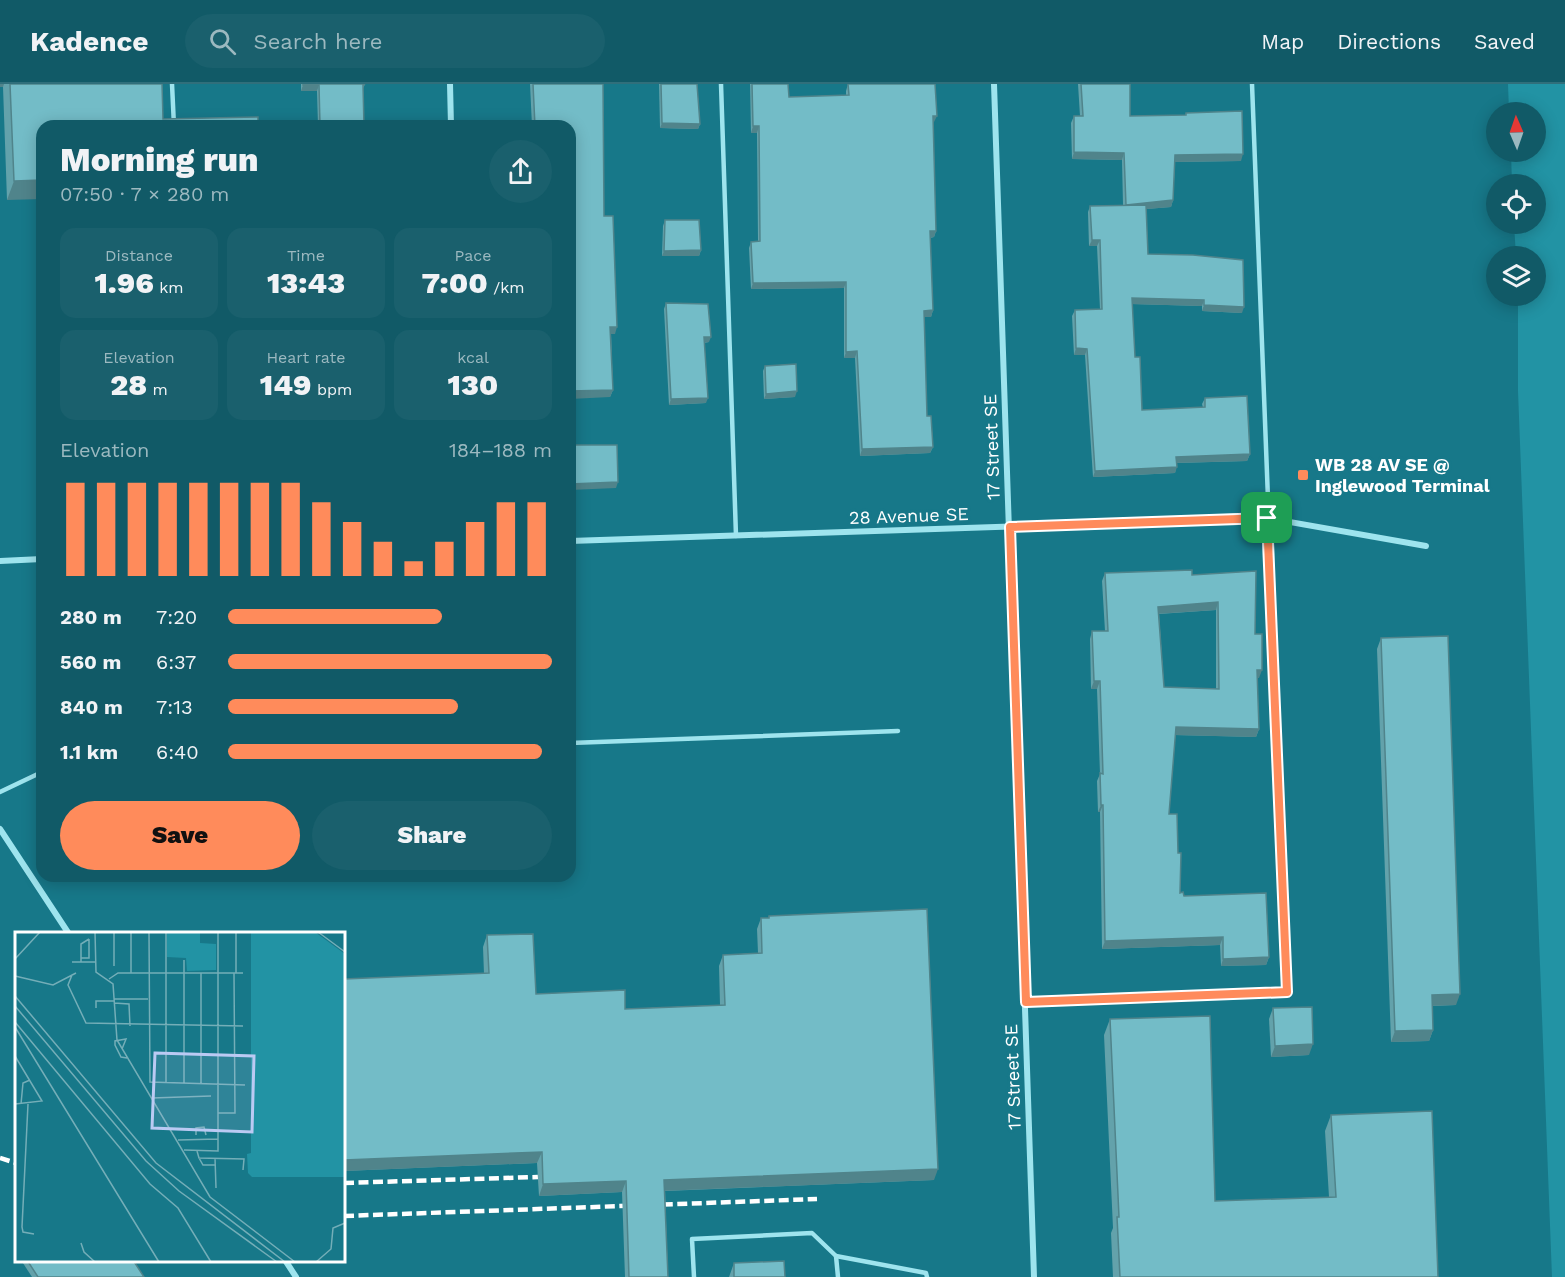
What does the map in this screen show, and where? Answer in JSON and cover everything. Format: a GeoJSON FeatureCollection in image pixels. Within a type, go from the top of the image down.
{"type":"FeatureCollection","features":[{"type":"Feature","properties":{"kind":"street"},"geometry":{"type":"LineString","coordinates":[[450,84],[451,120]]}},
{"type":"Feature","properties":{"kind":"street","name":"17 Street SE"},"geometry":{"type":"LineString","coordinates":[[994,84],[1035,1277]]}},
{"type":"Feature","properties":{"kind":"street","name":"28 Avenue SE"},"geometry":{"type":"LineString","coordinates":[[576,542],[1267,518],[1426,546]]}},
{"type":"Feature","properties":{"kind":"street"},"geometry":{"type":"LineString","coordinates":[[0,561],[36,560]]}},
{"type":"Feature","properties":{"kind":"street"},"geometry":{"type":"LineString","coordinates":[[0,829],[68,932]]}},
{"type":"Feature","properties":{"kind":"street"},"geometry":{"type":"LineString","coordinates":[[286,1262],[296,1277]]}},
{"type":"Feature","properties":{"kind":"lane"},"geometry":{"type":"LineString","coordinates":[[172,84],[174,120]]}},
{"type":"Feature","properties":{"kind":"lane"},"geometry":{"type":"LineString","coordinates":[[721,84],[736,536]]}},
{"type":"Feature","properties":{"kind":"lane"},"geometry":{"type":"LineString","coordinates":[[1026,1002],[1287,992],[1252,84]]}},
{"type":"Feature","properties":{"kind":"lane"},"geometry":{"type":"LineString","coordinates":[[576,743],[898,731]]}},
{"type":"Feature","properties":{"kind":"lane"},"geometry":{"type":"LineString","coordinates":[[0,792],[36,775]]}},
{"type":"Feature","properties":{"kind":"lane"},"geometry":{"type":"LineString","coordinates":[[694,1277],[692,1239],[812,1233],[836,1256],[926,1273],[927,1277]]}},
{"type":"Feature","properties":{"kind":"lane"},"geometry":{"type":"LineString","coordinates":[[836,1256],[837,1277]]}},
{"type":"Feature","properties":{"kind":"shaded area"},"geometry":{"type":"Polygon","coordinates":[[[1508,84],[1565,84],[1565,1277],[1552,1277],[1518,391],[1518,306],[1546,306],[1546,246],[1515,246],[1515,234],[1546,234],[1546,174],[1512,174],[1511,162],[1546,162],[1546,102],[1509,102],[1508,84]]]}},
{"type":"Feature","properties":{"kind":"building"},"geometry":{"type":"Polygon","coordinates":[[[10,84],[162,84],[163,119],[258,117],[258,120],[36,120],[36,180],[14,181],[10,84]]]}},
{"type":"Feature","properties":{"kind":"building"},"geometry":{"type":"Polygon","coordinates":[[[365,84],[363,85],[364,120],[320,120],[319,85],[303,85],[365,84]]]}},
{"type":"Feature","properties":{"kind":"building"},"geometry":{"type":"Polygon","coordinates":[[[533,84],[603,84],[604,216],[613,216],[617,327],[610,327],[613,390],[576,391],[576,120],[535,120],[533,84]]]}},
{"type":"Feature","properties":{"kind":"building"},"geometry":{"type":"Polygon","coordinates":[[[661,84],[697,84],[700,124],[662,123],[661,84]]]}},
{"type":"Feature","properties":{"kind":"building"},"geometry":{"type":"Polygon","coordinates":[[[752,84],[788,84],[789,97],[849,95],[848,84],[935,84],[937,116],[933,116],[936,231],[930,231],[933,310],[924,311],[927,416],[931,416],[933,447],[862,449],[857,351],[846,352],[846,282],[753,283],[751,242],[760,241],[759,126],[753,126],[752,84]]]}},
{"type":"Feature","properties":{"kind":"building"},"geometry":{"type":"Polygon","coordinates":[[[1081,84],[1130,84],[1130,116],[1242,111],[1243,154],[1175,155],[1173,200],[1126,205],[1124,153],[1074,152],[1074,116],[1083,116],[1081,84]]]}},
{"type":"Feature","properties":{"kind":"building"},"geometry":{"type":"Polygon","coordinates":[[[1146,205],[1148,254],[1193,255],[1243,260],[1244,307],[1204,305],[1204,300],[1132,298],[1135,357],[1140,357],[1142,410],[1205,407],[1205,398],[1247,396],[1250,454],[1176,457],[1177,467],[1095,471],[1087,349],[1076,348],[1075,310],[1102,309],[1100,240],[1092,240],[1090,206],[1146,205]]]}},
{"type":"Feature","properties":{"kind":"building"},"geometry":{"type":"Polygon","coordinates":[[[665,220],[699,220],[701,250],[664,251],[665,220]]]}},
{"type":"Feature","properties":{"kind":"building"},"geometry":{"type":"Polygon","coordinates":[[[666,303],[708,304],[711,337],[704,337],[708,398],[671,399],[666,303]]]}},
{"type":"Feature","properties":{"kind":"building"},"geometry":{"type":"Polygon","coordinates":[[[796,364],[797,391],[766,394],[765,366],[796,364]]]}},
{"type":"Feature","properties":{"kind":"building"},"geometry":{"type":"Polygon","coordinates":[[[576,445],[617,445],[618,482],[576,484],[576,445]]]}},
{"type":"Feature","properties":{"kind":"building"},"geometry":{"type":"Polygon","coordinates":[[[1192,570],[1192,575],[1256,571],[1255,634],[1262,634],[1262,670],[1257,670],[1259,729],[1176,727],[1169,814],[1177,814],[1178,853],[1181,853],[1180,893],[1183,892],[1184,896],[1266,893],[1269,957],[1223,959],[1223,937],[1105,941],[1100,681],[1094,681],[1092,631],[1108,631],[1105,573],[1192,570]],[[1218,602],[1158,607],[1164,687],[1219,689],[1218,602]]]}},
{"type":"Feature","properties":{"kind":"building"},"geometry":{"type":"Polygon","coordinates":[[[1448,636],[1460,994],[1432,995],[1433,1030],[1395,1031],[1381,638],[1448,636]]]}},
{"type":"Feature","properties":{"kind":"building"},"geometry":{"type":"Polygon","coordinates":[[[927,909],[938,1169],[664,1180],[668,1277],[629,1277],[626,1181],[543,1184],[542,1152],[345,1160],[345,979],[489,973],[487,935],[533,934],[536,994],[625,990],[625,1009],[725,1005],[723,955],[762,953],[761,918],[769,918],[769,916],[927,909]]]}},
{"type":"Feature","properties":{"kind":"building"},"geometry":{"type":"Polygon","coordinates":[[[1312,1007],[1313,1044],[1275,1046],[1273,1008],[1312,1007]]]}},
{"type":"Feature","properties":{"kind":"building"},"geometry":{"type":"Polygon","coordinates":[[[1210,1016],[1215,1201],[1336,1197],[1331,1115],[1432,1111],[1438,1277],[1120,1277],[1110,1019],[1210,1016]]]}},
{"type":"Feature","properties":{"kind":"building"},"geometry":{"type":"Polygon","coordinates":[[[784,1261],[785,1277],[734,1277],[734,1263],[784,1261]]]}},
{"type":"Feature","properties":{"kind":"building"},"geometry":{"type":"Polygon","coordinates":[[[28,1262],[134,1262],[144,1277],[38,1277],[28,1262]]]}},
{"type":"Feature","properties":{"kind":"railway"},"geometry":{"type":"LineString","coordinates":[[0,1158],[15,1163]]}},
{"type":"Feature","properties":{"kind":"railway"},"geometry":{"type":"LineString","coordinates":[[345,1183],[538,1177]]}},
{"type":"Feature","properties":{"kind":"railway"},"geometry":{"type":"LineString","coordinates":[[345,1216],[817,1199]]}},
{"type":"Feature","properties":{"kind":"place","name":"WB 28 AV SE @ Inglewood Terminal"},"geometry":{"type":"Point","coordinates":[1303,475]}},
{"type":"Feature","properties":{"kind":"route"},"geometry":{"type":"LineString","coordinates":[[1267,518],[1287,992],[1026,1002],[1010,527],[1267,518]]}}]}
